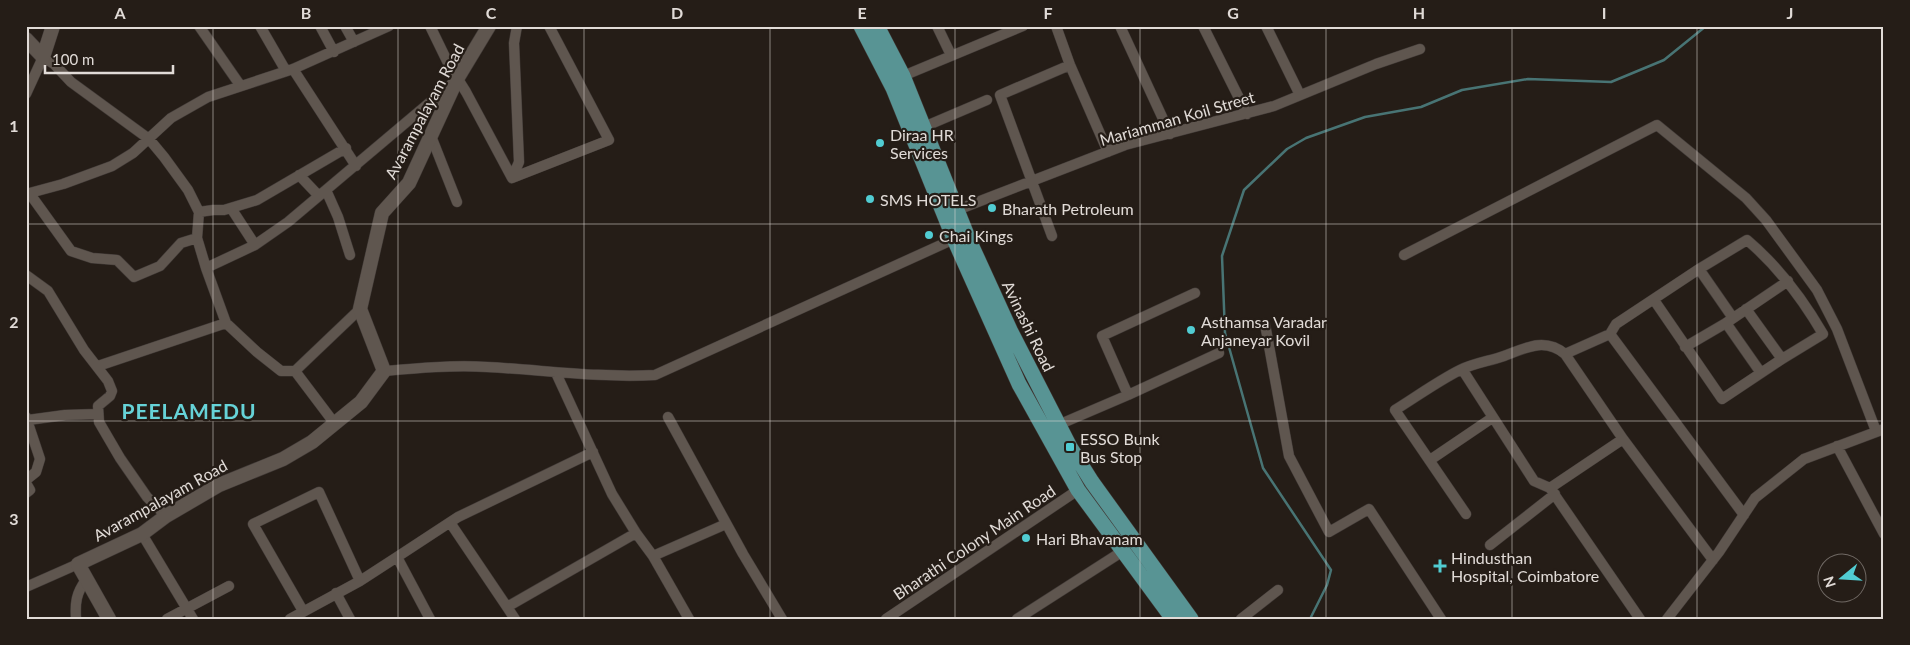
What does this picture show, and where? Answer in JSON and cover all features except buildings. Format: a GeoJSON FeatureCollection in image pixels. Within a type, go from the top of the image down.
{"type":"FeatureCollection","features":[{"type":"Feature","properties":{"kind":"main road","name":"Avinashi Road"},"geometry":{"type":"LineString","coordinates":[[861,26],[905,99],[954,239],[1020,384],[1078,490],[1173,619]]}},
{"type":"Feature","properties":{"kind":"main road","name":"Avinashi Road"},"geometry":{"type":"LineString","coordinates":[[877,26],[903,76],[905,99]]}},
{"type":"Feature","properties":{"kind":"main road","name":"Avinashi Road"},"geometry":{"type":"LineString","coordinates":[[917,130],[957,210],[1011,332],[1070,447],[1092,482],[1191,619]]}},
{"type":"Feature","properties":{"kind":"street"},"geometry":{"type":"LineString","coordinates":[[26,94],[43,57],[53,26]]}},
{"type":"Feature","properties":{"kind":"street"},"geometry":{"type":"LineString","coordinates":[[198,26],[240,85]]}},
{"type":"Feature","properties":{"kind":"street"},"geometry":{"type":"LineString","coordinates":[[260,26],[346,148],[356,166]]}},
{"type":"Feature","properties":{"kind":"street"},"geometry":{"type":"LineString","coordinates":[[320,26],[334,52]]}},
{"type":"Feature","properties":{"kind":"street"},"geometry":{"type":"LineString","coordinates":[[345,26],[354,42]]}},
{"type":"Feature","properties":{"kind":"street"},"geometry":{"type":"LineString","coordinates":[[197,238],[181,244],[160,266],[134,277],[117,260],[92,258],[72,251],[28,194],[112,166],[133,153],[171,118],[208,97],[290,70],[389,26]]}},
{"type":"Feature","properties":{"kind":"street"},"geometry":{"type":"LineString","coordinates":[[430,26],[512,178]]}},
{"type":"Feature","properties":{"kind":"street","name":"Avarampalayam Road"},"geometry":{"type":"LineString","coordinates":[[360,309],[382,213],[409,183],[457,79],[489,26]]}},
{"type":"Feature","properties":{"kind":"street"},"geometry":{"type":"LineString","coordinates":[[512,178],[519,162],[514,43],[516,26]]}},
{"type":"Feature","properties":{"kind":"street"},"geometry":{"type":"LineString","coordinates":[[512,178],[609,140],[549,26]]}},
{"type":"Feature","properties":{"kind":"street"},"geometry":{"type":"LineString","coordinates":[[937,26],[951,55]]}},
{"type":"Feature","properties":{"kind":"street"},"geometry":{"type":"LineString","coordinates":[[903,76],[1009,29],[1023,26]]}},
{"type":"Feature","properties":{"kind":"street"},"geometry":{"type":"LineString","coordinates":[[1056,26],[1070,66],[1108,152]]}},
{"type":"Feature","properties":{"kind":"street"},"geometry":{"type":"LineString","coordinates":[[1120,26],[1170,134]]}},
{"type":"Feature","properties":{"kind":"street"},"geometry":{"type":"LineString","coordinates":[[1203,26],[1248,114]]}},
{"type":"Feature","properties":{"kind":"street"},"geometry":{"type":"LineString","coordinates":[[1266,26],[1300,95]]}},
{"type":"Feature","properties":{"kind":"street"},"geometry":{"type":"LineString","coordinates":[[26,39],[71,82],[149,138],[188,190],[199,212],[197,238],[226,323],[281,371],[294,372],[335,424]]}},
{"type":"Feature","properties":{"kind":"street","name":"Mariamman Koil Street"},"geometry":{"type":"LineString","coordinates":[[957,210],[1125,145],[1274,106],[1376,64],[1420,49]]}},
{"type":"Feature","properties":{"kind":"street"},"geometry":{"type":"LineString","coordinates":[[1052,236],[1000,95],[1070,66]]}},
{"type":"Feature","properties":{"kind":"street"},"geometry":{"type":"LineString","coordinates":[[206,268],[255,245],[288,222],[457,79]]}},
{"type":"Feature","properties":{"kind":"street"},"geometry":{"type":"LineString","coordinates":[[917,130],[987,100]]}},
{"type":"Feature","properties":{"kind":"street"},"geometry":{"type":"LineString","coordinates":[[1404,255],[1657,125],[1746,198],[1766,220],[1817,290],[1837,329],[1880,430],[1804,459],[1755,498],[1713,560],[1667,619]]}},
{"type":"Feature","properties":{"kind":"street"},"geometry":{"type":"LineString","coordinates":[[431,136],[458,202]]}},
{"type":"Feature","properties":{"kind":"street"},"geometry":{"type":"LineString","coordinates":[[199,212],[231,208],[257,200],[346,148]]}},
{"type":"Feature","properties":{"kind":"street"},"geometry":{"type":"LineString","coordinates":[[299,175],[322,193],[338,218],[350,255]]}},
{"type":"Feature","properties":{"kind":"street"},"geometry":{"type":"LineString","coordinates":[[231,208],[255,245]]}},
{"type":"Feature","properties":{"kind":"street"},"geometry":{"type":"LineString","coordinates":[[294,372],[360,309],[384,371],[428,367],[486,367],[621,377],[655,375],[954,239]]}},
{"type":"Feature","properties":{"kind":"street"},"geometry":{"type":"LineString","coordinates":[[1565,354],[1610,334],[1616,324],[1747,240],[1766,256],[1788,281],[1806,305],[1823,334],[1782,359],[1722,400],[1654,300]]}},
{"type":"Feature","properties":{"kind":"street"},"geometry":{"type":"LineString","coordinates":[[1699,269],[1761,373]]}},
{"type":"Feature","properties":{"kind":"street"},"geometry":{"type":"LineString","coordinates":[[26,275],[48,292],[84,350],[108,381],[112,391],[110,396],[98,406],[98,422],[120,458],[148,497],[166,516]]}},
{"type":"Feature","properties":{"kind":"street"},"geometry":{"type":"LineString","coordinates":[[1685,346],[1746,310],[1788,281]]}},
{"type":"Feature","properties":{"kind":"street"},"geometry":{"type":"LineString","coordinates":[[1128,395],[1102,336],[1195,294]]}},
{"type":"Feature","properties":{"kind":"street"},"geometry":{"type":"LineString","coordinates":[[1746,310],[1782,359]]}},
{"type":"Feature","properties":{"kind":"street"},"geometry":{"type":"LineString","coordinates":[[98,366],[226,323]]}},
{"type":"Feature","properties":{"kind":"street"},"geometry":{"type":"LineString","coordinates":[[1264,324],[1289,456],[1329,532],[1369,509],[1441,619]]}},
{"type":"Feature","properties":{"kind":"street"},"geometry":{"type":"LineString","coordinates":[[1610,334],[1744,515]]}},
{"type":"Feature","properties":{"kind":"street"},"geometry":{"type":"LineString","coordinates":[[1466,514],[1395,410],[1462,369],[1504,356],[1525,347],[1541,345],[1556,347],[1565,354],[1622,440],[1713,560]]}},
{"type":"Feature","properties":{"kind":"street"},"geometry":{"type":"LineString","coordinates":[[1058,425],[1219,353]]}},
{"type":"Feature","properties":{"kind":"street"},"geometry":{"type":"LineString","coordinates":[[1462,369],[1534,481],[1553,491],[1640,619]]}},
{"type":"Feature","properties":{"kind":"street","name":"Avarampalayam Road"},"geometry":{"type":"LineString","coordinates":[[78,564],[142,534],[166,516],[219,485],[283,459],[312,442],[361,402],[384,371]]}},
{"type":"Feature","properties":{"kind":"street"},"geometry":{"type":"LineString","coordinates":[[556,373],[612,494],[653,556],[689,619]]}},
{"type":"Feature","properties":{"kind":"street"},"geometry":{"type":"LineString","coordinates":[[26,493],[30,490],[26,481],[36,472],[40,459],[27,419],[98,414]]}},
{"type":"Feature","properties":{"kind":"street"},"geometry":{"type":"LineString","coordinates":[[668,417],[726,524],[782,619]]}},
{"type":"Feature","properties":{"kind":"street"},"geometry":{"type":"LineString","coordinates":[[1430,460],[1492,418]]}},
{"type":"Feature","properties":{"kind":"street"},"geometry":{"type":"LineString","coordinates":[[1490,545],[1553,491],[1622,440]]}},
{"type":"Feature","properties":{"kind":"street"},"geometry":{"type":"LineString","coordinates":[[1837,446],[1884,534]]}},
{"type":"Feature","properties":{"kind":"street"},"geometry":{"type":"LineString","coordinates":[[290,619],[360,581],[451,524],[458,517],[593,452]]}},
{"type":"Feature","properties":{"kind":"street","name":"Bharathi Colony Main Road"},"geometry":{"type":"LineString","coordinates":[[886,619],[1078,490]]}},
{"type":"Feature","properties":{"kind":"street"},"geometry":{"type":"LineString","coordinates":[[303,611],[253,524],[319,492],[360,581]]}},
{"type":"Feature","properties":{"kind":"street"},"geometry":{"type":"LineString","coordinates":[[451,524],[515,619]]}},
{"type":"Feature","properties":{"kind":"street"},"geometry":{"type":"LineString","coordinates":[[653,556],[726,524]]}},
{"type":"Feature","properties":{"kind":"street"},"geometry":{"type":"LineString","coordinates":[[507,607],[636,533]]}},
{"type":"Feature","properties":{"kind":"street"},"geometry":{"type":"LineString","coordinates":[[142,534],[193,619]]}},
{"type":"Feature","properties":{"kind":"street"},"geometry":{"type":"LineString","coordinates":[[1017,619],[1123,551]]}},
{"type":"Feature","properties":{"kind":"street"},"geometry":{"type":"LineString","coordinates":[[397,558],[430,619]]}},
{"type":"Feature","properties":{"kind":"street"},"geometry":{"type":"LineString","coordinates":[[26,587],[78,564],[109,619]]}},
{"type":"Feature","properties":{"kind":"street"},"geometry":{"type":"LineString","coordinates":[[76,619],[75,601],[79,588],[86,580]]}},
{"type":"Feature","properties":{"kind":"street"},"geometry":{"type":"LineString","coordinates":[[167,619],[229,586]]}},
{"type":"Feature","properties":{"kind":"street"},"geometry":{"type":"LineString","coordinates":[[1241,619],[1278,590]]}},
{"type":"Feature","properties":{"kind":"street"},"geometry":{"type":"LineString","coordinates":[[336,593],[350,619]]}},
{"type":"Feature","properties":{"kind":"waterway"},"geometry":{"type":"LineString","coordinates":[[1310,619],[1327,585],[1331,570],[1263,468],[1225,333],[1222,256],[1244,190],[1287,149],[1306,138],[1365,117],[1421,107],[1462,90],[1528,79],[1611,82],[1664,60],[1706,26]]}},
{"type":"Feature","properties":{"kind":"place","name":"Diraa HR Services"},"geometry":{"type":"Point","coordinates":[880,143]}},
{"type":"Feature","properties":{"kind":"place","name":"SMS HOTELS"},"geometry":{"type":"Point","coordinates":[870,199]}},
{"type":"Feature","properties":{"kind":"place","name":"Bharath Petroleum"},"geometry":{"type":"Point","coordinates":[992,208]}},
{"type":"Feature","properties":{"kind":"place","name":"Chai Kings"},"geometry":{"type":"Point","coordinates":[929,235]}},
{"type":"Feature","properties":{"kind":"place","name":"Asthamsa Varadar Anjaneyar Kovil"},"geometry":{"type":"Point","coordinates":[1191,330]}},
{"type":"Feature","properties":{"kind":"place","name":"ESSO Bunk Bus Stop"},"geometry":{"type":"Point","coordinates":[1070,447]}},
{"type":"Feature","properties":{"kind":"place","name":"Hari Bhavanam"},"geometry":{"type":"Point","coordinates":[1026,538]}},
{"type":"Feature","properties":{"kind":"place","name":"Hindusthan Hospital, Coimbatore"},"geometry":{"type":"Point","coordinates":[1440,566]}},
{"type":"Feature","properties":{"kind":"district","name":"PEELAMEDU"},"geometry":{"type":"Point","coordinates":[189,410]}}]}
